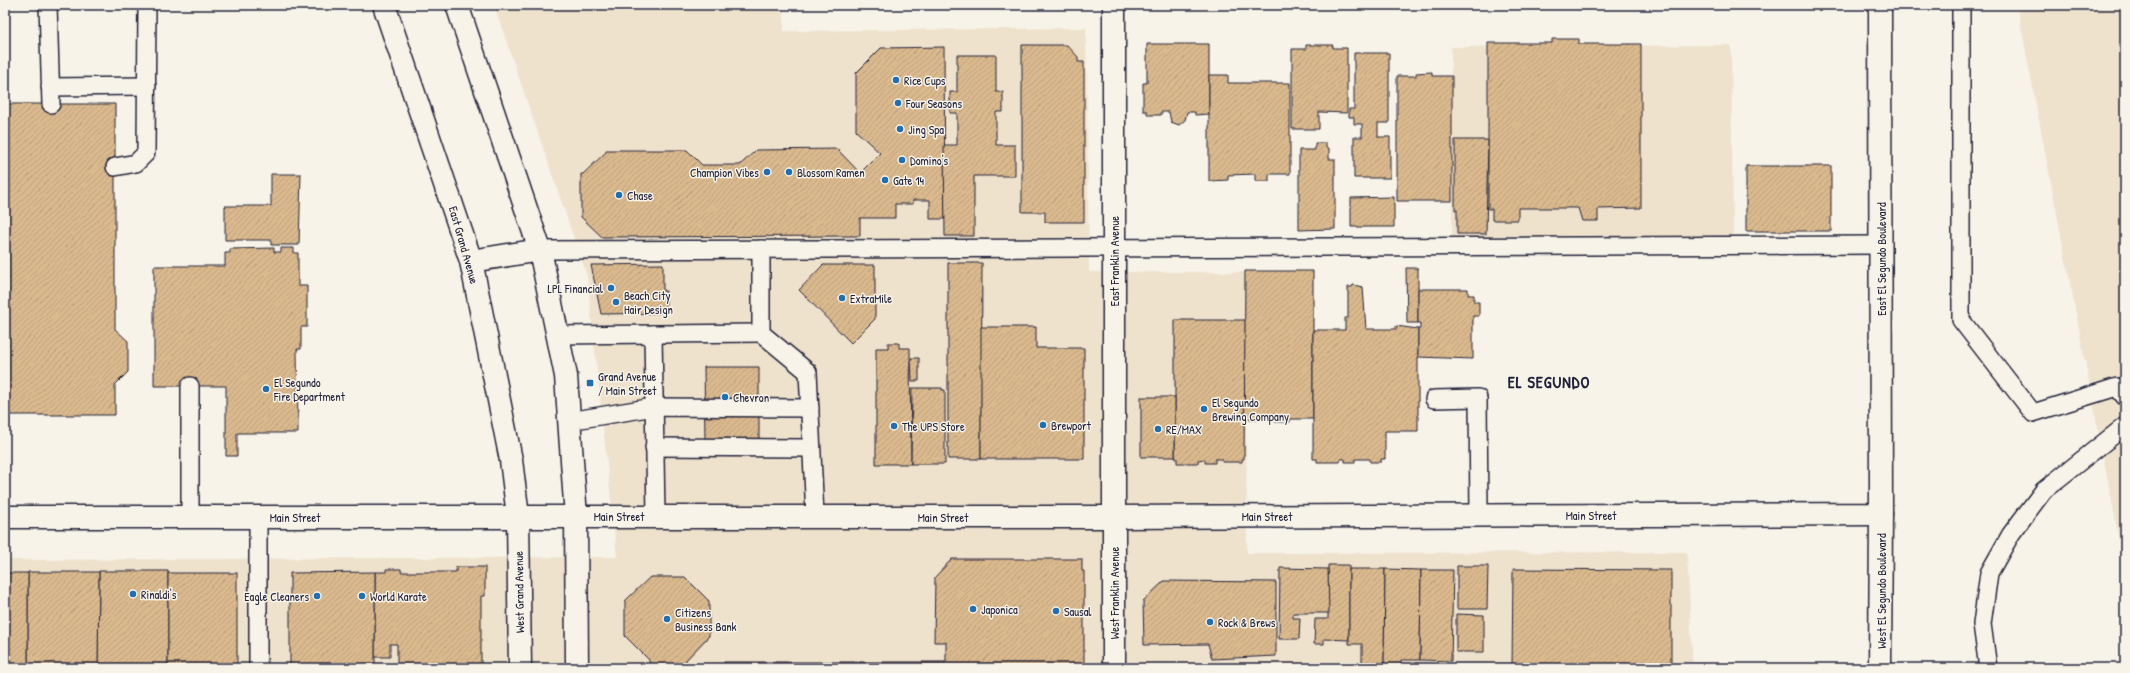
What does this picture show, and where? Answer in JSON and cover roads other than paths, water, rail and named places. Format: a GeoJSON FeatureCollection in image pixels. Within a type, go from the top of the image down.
{"type":"FeatureCollection","features":[{"type":"Feature","properties":{"kind":"main road","name":"East Grand Avenue"},"geometry":{"type":"LineString","coordinates":[[384,5],[471,261],[511,460],[518,516]]}},
{"type":"Feature","properties":{"kind":"main road"},"geometry":{"type":"LineString","coordinates":[[457,5],[540,250],[566,376],[576,517],[577,668]]}},
{"type":"Feature","properties":{"kind":"main road","name":"East Franklin Avenue"},"geometry":{"type":"LineString","coordinates":[[1114,5],[1114,517]]}},
{"type":"Feature","properties":{"kind":"main road","name":"East El Segundo Boulevard"},"geometry":{"type":"LineString","coordinates":[[1880,5],[1881,514]]}},
{"type":"Feature","properties":{"kind":"main road"},"geometry":{"type":"LineString","coordinates":[[471,261],[540,250]]}},
{"type":"Feature","properties":{"kind":"main road","name":"Main Street"},"geometry":{"type":"LineString","coordinates":[[5,517],[1114,517],[1881,514]]}},
{"type":"Feature","properties":{"kind":"main road","name":"West El Segundo Boulevard"},"geometry":{"type":"LineString","coordinates":[[1880,668],[1881,514]]}},
{"type":"Feature","properties":{"kind":"main road","name":"West Grand Avenue"},"geometry":{"type":"LineString","coordinates":[[518,516],[520,668]]}},
{"type":"Feature","properties":{"kind":"main road","name":"West Franklin Avenue"},"geometry":{"type":"LineString","coordinates":[[1114,517],[1114,668]]}},
{"type":"Feature","properties":{"kind":"lane"},"geometry":{"type":"LineString","coordinates":[[48,5],[50,95],[147,86]]}},
{"type":"Feature","properties":{"kind":"lane"},"geometry":{"type":"LineString","coordinates":[[115,167],[136,163],[146,152],[147,5]]}},
{"type":"Feature","properties":{"kind":"lane"},"geometry":{"type":"LineString","coordinates":[[1961,5],[1961,320],[2033,413],[2117,387],[2125,397]]}},
{"type":"Feature","properties":{"kind":"lane"},"geometry":{"type":"LineString","coordinates":[[540,250],[1881,245]]}},
{"type":"Feature","properties":{"kind":"lane"},"geometry":{"type":"LineString","coordinates":[[761,250],[761,333]]}},
{"type":"Feature","properties":{"kind":"lane"},"geometry":{"type":"LineString","coordinates":[[557,335],[761,333],[808,372],[815,516]]}},
{"type":"Feature","properties":{"kind":"lane"},"geometry":{"type":"LineString","coordinates":[[654,334],[654,447],[656,516]]}},
{"type":"Feature","properties":{"kind":"lane"},"geometry":{"type":"LineString","coordinates":[[190,386],[190,517]]}},
{"type":"Feature","properties":{"kind":"lane"},"geometry":{"type":"LineString","coordinates":[[1434,399],[1478,398],[1479,516]]}},
{"type":"Feature","properties":{"kind":"lane"},"geometry":{"type":"LineString","coordinates":[[569,421],[654,407],[810,408]]}},
{"type":"Feature","properties":{"kind":"lane"},"geometry":{"type":"LineString","coordinates":[[1988,668],[1982,624],[1989,573],[2011,534],[2044,490],[2125,426]]}},
{"type":"Feature","properties":{"kind":"lane"},"geometry":{"type":"LineString","coordinates":[[654,447],[811,448]]}},
{"type":"Feature","properties":{"kind":"lane"},"geometry":{"type":"LineString","coordinates":[[258,517],[258,668]]}},
{"type":"Feature","properties":{"kind":"place","name":"Rice Cups"},"geometry":{"type":"Point","coordinates":[896,80]}},
{"type":"Feature","properties":{"kind":"place","name":"Four Seasons"},"geometry":{"type":"Point","coordinates":[898,103]}},
{"type":"Feature","properties":{"kind":"place","name":"Jing Spa"},"geometry":{"type":"Point","coordinates":[900,129]}},
{"type":"Feature","properties":{"kind":"place","name":"Domino's"},"geometry":{"type":"Point","coordinates":[902,160]}},
{"type":"Feature","properties":{"kind":"place","name":"Champion Vibes"},"geometry":{"type":"Point","coordinates":[767,172]}},
{"type":"Feature","properties":{"kind":"place","name":"Blossom Ramen"},"geometry":{"type":"Point","coordinates":[789,172]}},
{"type":"Feature","properties":{"kind":"place","name":"Gate 14"},"geometry":{"type":"Point","coordinates":[885,180]}},
{"type":"Feature","properties":{"kind":"place","name":"Chase"},"geometry":{"type":"Point","coordinates":[619,195]}},
{"type":"Feature","properties":{"kind":"place","name":"LPL Financial"},"geometry":{"type":"Point","coordinates":[611,288]}},
{"type":"Feature","properties":{"kind":"place","name":"ExtraMile"},"geometry":{"type":"Point","coordinates":[842,298]}},
{"type":"Feature","properties":{"kind":"place","name":"Beach City Hair Design"},"geometry":{"type":"Point","coordinates":[616,302]}},
{"type":"Feature","properties":{"kind":"place","name":"Grand Avenue / Main Street"},"geometry":{"type":"Point","coordinates":[590,383]}},
{"type":"Feature","properties":{"kind":"place","name":"El Segundo Fire Department"},"geometry":{"type":"Point","coordinates":[266,389]}},
{"type":"Feature","properties":{"kind":"place","name":"Chevron"},"geometry":{"type":"Point","coordinates":[725,397]}},
{"type":"Feature","properties":{"kind":"place","name":"El Segundo Brewing Company"},"geometry":{"type":"Point","coordinates":[1204,409]}},
{"type":"Feature","properties":{"kind":"place","name":"Brewport"},"geometry":{"type":"Point","coordinates":[1043,425]}},
{"type":"Feature","properties":{"kind":"place","name":"The UPS Store"},"geometry":{"type":"Point","coordinates":[894,426]}},
{"type":"Feature","properties":{"kind":"place","name":"RE/MAX"},"geometry":{"type":"Point","coordinates":[1158,429]}},
{"type":"Feature","properties":{"kind":"place","name":"Rinaldi's"},"geometry":{"type":"Point","coordinates":[133,594]}},
{"type":"Feature","properties":{"kind":"place","name":"Eagle Cleaners"},"geometry":{"type":"Point","coordinates":[317,596]}},
{"type":"Feature","properties":{"kind":"place","name":"World Karate"},"geometry":{"type":"Point","coordinates":[362,596]}},
{"type":"Feature","properties":{"kind":"place","name":"Japonica"},"geometry":{"type":"Point","coordinates":[973,609]}},
{"type":"Feature","properties":{"kind":"place","name":"Sausal"},"geometry":{"type":"Point","coordinates":[1056,611]}},
{"type":"Feature","properties":{"kind":"place","name":"Citizens Business Bank"},"geometry":{"type":"Point","coordinates":[667,619]}},
{"type":"Feature","properties":{"kind":"place","name":"Rock & Brews"},"geometry":{"type":"Point","coordinates":[1210,622]}},
{"type":"Feature","properties":{"kind":"district","name":"EL SEGUNDO"},"geometry":{"type":"Point","coordinates":[1549,382]}}]}
